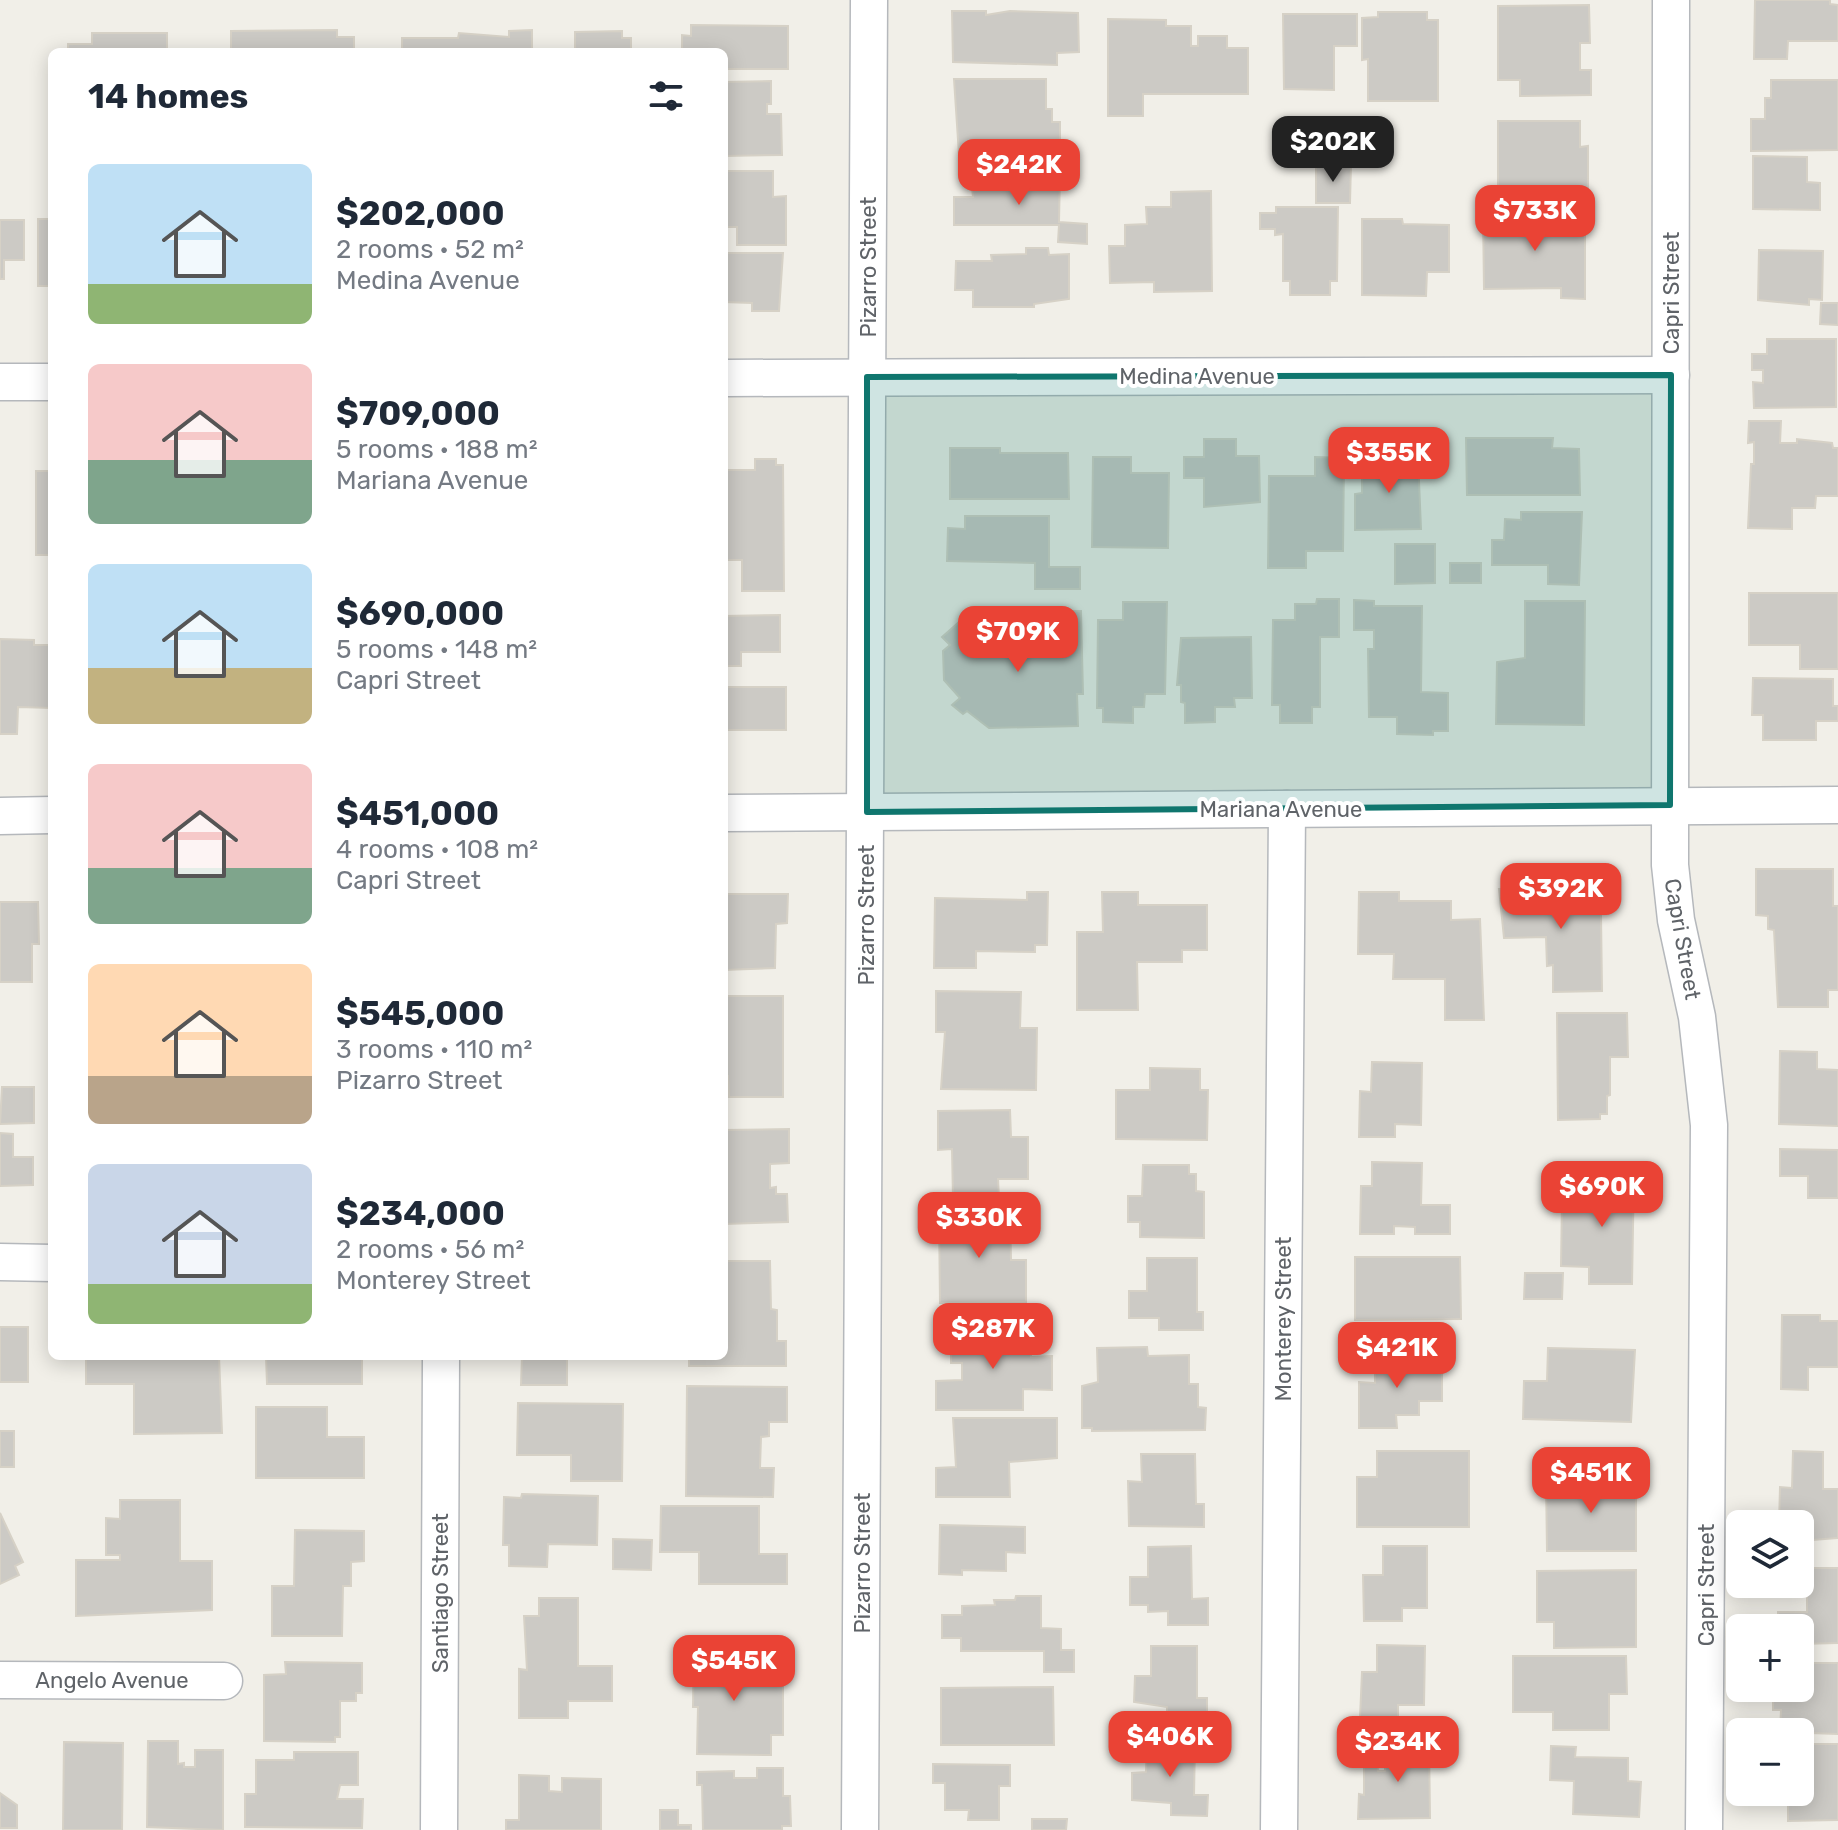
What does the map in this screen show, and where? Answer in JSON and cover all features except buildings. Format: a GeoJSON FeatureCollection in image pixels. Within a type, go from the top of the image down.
{"type":"FeatureCollection","features":[{"type":"Feature","properties":{"kind":"street","name":"Pizarro Street"},"geometry":{"type":"LineString","coordinates":[[860,1830],[869,0]]}},
{"type":"Feature","properties":{"kind":"street","name":"Capri Street"},"geometry":{"type":"LineString","coordinates":[[1671,0],[1671,888],[1697,1017],[1709,1125],[1704,1830]]}},
{"type":"Feature","properties":{"kind":"street","name":"Medina Avenue"},"geometry":{"type":"LineString","coordinates":[[728,378],[1671,375]]}},
{"type":"Feature","properties":{"kind":"street"},"geometry":{"type":"LineString","coordinates":[[0,382],[48,382]]}},
{"type":"Feature","properties":{"kind":"street","name":"Mariana Avenue"},"geometry":{"type":"LineString","coordinates":[[728,813],[1838,805]]}},
{"type":"Feature","properties":{"kind":"street","name":"Monterey Street"},"geometry":{"type":"LineString","coordinates":[[1279,1830],[1287,809]]}},
{"type":"Feature","properties":{"kind":"street"},"geometry":{"type":"LineString","coordinates":[[0,816],[48,815]]}},
{"type":"Feature","properties":{"kind":"street"},"geometry":{"type":"LineString","coordinates":[[0,1262],[48,1263]]}},
{"type":"Feature","properties":{"kind":"street","name":"Santiago Street"},"geometry":{"type":"LineString","coordinates":[[439,1830],[441,1360]]}},
{"type":"Feature","properties":{"kind":"street","name":"Angelo Avenue"},"geometry":{"type":"LineString","coordinates":[[0,1680],[224,1681]]}},
{"type":"Feature","properties":{"kind":"highlighted area"},"geometry":{"type":"Polygon","coordinates":[[[1671,375],[1670,805],[867,812],[867,377],[1671,375]]]}}]}
